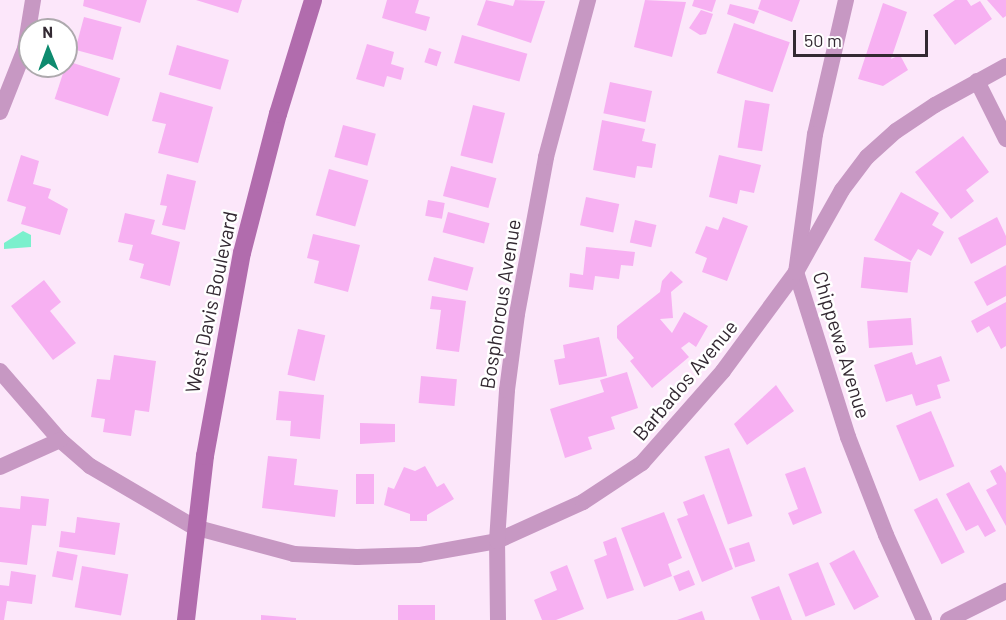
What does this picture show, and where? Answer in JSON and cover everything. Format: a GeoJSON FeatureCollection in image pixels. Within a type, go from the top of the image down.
{"type":"FeatureCollection","features":[{"type":"Feature","properties":{"kind":"street"},"geometry":{"type":"LineString","coordinates":[[0,112],[25,49],[33,0]]}},
{"type":"Feature","properties":{"kind":"street","name":"West Davis Boulevard"},"geometry":{"type":"LineString","coordinates":[[186,620],[195,527],[242,253],[278,114],[313,0]]}},
{"type":"Feature","properties":{"kind":"street","name":"Bosphorous Avenue"},"geometry":{"type":"LineString","coordinates":[[498,620],[496,541],[507,390],[517,314],[546,157],[588,0]]}},
{"type":"Feature","properties":{"kind":"street","name":"Chippewa Avenue"},"geometry":{"type":"LineString","coordinates":[[846,0],[815,134],[796,272],[848,437],[886,535],[924,620]]}},
{"type":"Feature","properties":{"kind":"street","name":"Barbados Avenue"},"geometry":{"type":"LineString","coordinates":[[0,371],[60,440],[123,488],[195,527],[241,543],[294,554],[357,557],[419,555],[496,541],[583,502],[642,463],[723,371],[796,272],[842,190],[867,157],[896,131],[977,81],[1006,66]]}},
{"type":"Feature","properties":{"kind":"street"},"geometry":{"type":"LineString","coordinates":[[977,81],[1006,140]]}},
{"type":"Feature","properties":{"kind":"street"},"geometry":{"type":"LineString","coordinates":[[0,467],[60,440]]}},
{"type":"Feature","properties":{"kind":"street"},"geometry":{"type":"LineString","coordinates":[[948,620],[1006,591]]}},
{"type":"Feature","properties":{"kind":"shaded area"},"geometry":{"type":"Polygon","coordinates":[[[23,231],[31,235],[31,247],[4,249],[4,243],[23,231]]]}},
{"type":"Feature","properties":{"kind":"building"},"geometry":{"type":"Polygon","coordinates":[[[84,0],[147,0],[140,23],[83,6],[84,0]]]}},
{"type":"Feature","properties":{"kind":"building"},"geometry":{"type":"Polygon","coordinates":[[[196,0],[242,0],[238,13],[196,0]]]}},
{"type":"Feature","properties":{"kind":"building"},"geometry":{"type":"Polygon","coordinates":[[[387,0],[419,0],[415,13],[430,17],[426,31],[382,18],[387,0]]]}},
{"type":"Feature","properties":{"kind":"building"},"geometry":{"type":"Polygon","coordinates":[[[486,0],[513,6],[515,0],[545,1],[531,43],[477,25],[486,0]]]}},
{"type":"Feature","properties":{"kind":"building"},"geometry":{"type":"Polygon","coordinates":[[[645,0],[686,2],[672,57],[634,47],[645,0]]]}},
{"type":"Feature","properties":{"kind":"building"},"geometry":{"type":"Polygon","coordinates":[[[694,0],[716,0],[712,12],[692,6],[694,0]]]}},
{"type":"Feature","properties":{"kind":"building"},"geometry":{"type":"Polygon","coordinates":[[[761,0],[800,0],[792,22],[758,9],[761,0]]]}},
{"type":"Feature","properties":{"kind":"building"},"geometry":{"type":"Polygon","coordinates":[[[955,0],[967,0],[971,6],[980,1],[992,19],[955,45],[933,15],[955,0]]]}},
{"type":"Feature","properties":{"kind":"building"},"geometry":{"type":"Polygon","coordinates":[[[987,0],[1006,0],[1006,16],[1003,18],[987,0]]]}},
{"type":"Feature","properties":{"kind":"building"},"geometry":{"type":"Polygon","coordinates":[[[883,3],[907,12],[891,59],[900,55],[908,70],[883,86],[858,79],[883,3]]]}},
{"type":"Feature","properties":{"kind":"building"},"geometry":{"type":"Polygon","coordinates":[[[730,4],[759,11],[754,24],[727,14],[730,4]]]}},
{"type":"Feature","properties":{"kind":"building"},"geometry":{"type":"Polygon","coordinates":[[[701,10],[713,14],[706,34],[700,35],[689,28],[701,10]]]}},
{"type":"Feature","properties":{"kind":"building"},"geometry":{"type":"Polygon","coordinates":[[[84,17],[122,27],[113,60],[78,51],[78,39],[84,17]]]}},
{"type":"Feature","properties":{"kind":"building"},"geometry":{"type":"Polygon","coordinates":[[[734,23],[790,42],[773,92],[717,73],[734,23]]]}},
{"type":"Feature","properties":{"kind":"building"},"geometry":{"type":"Polygon","coordinates":[[[462,35],[527,54],[519,82],[454,63],[462,35]]]}},
{"type":"Feature","properties":{"kind":"building"},"geometry":{"type":"Polygon","coordinates":[[[367,44],[394,52],[391,64],[404,68],[401,80],[387,76],[384,87],[356,79],[367,44]]]}},
{"type":"Feature","properties":{"kind":"building"},"geometry":{"type":"Polygon","coordinates":[[[177,45],[229,60],[220,90],[168,75],[177,45]]]}},
{"type":"Feature","properties":{"kind":"building"},"geometry":{"type":"Polygon","coordinates":[[[429,48],[441,52],[437,66],[424,62],[429,48]]]}},
{"type":"Feature","properties":{"kind":"building"},"geometry":{"type":"Polygon","coordinates":[[[78,65],[120,78],[108,116],[55,99],[61,78],[78,78],[78,65]]]}},
{"type":"Feature","properties":{"kind":"building"},"geometry":{"type":"Polygon","coordinates":[[[610,82],[652,91],[645,122],[603,113],[610,82]]]}},
{"type":"Feature","properties":{"kind":"building"},"geometry":{"type":"Polygon","coordinates":[[[160,92],[213,107],[198,163],[158,153],[166,124],[152,121],[160,92]]]}},
{"type":"Feature","properties":{"kind":"building"},"geometry":{"type":"Polygon","coordinates":[[[745,100],[770,104],[762,151],[737,147],[745,100]]]}},
{"type":"Feature","properties":{"kind":"building"},"geometry":{"type":"Polygon","coordinates":[[[473,105],[505,113],[492,163],[460,155],[473,105]]]}},
{"type":"Feature","properties":{"kind":"building"},"geometry":{"type":"Polygon","coordinates":[[[602,120],[645,129],[642,141],[656,144],[652,168],[637,166],[635,178],[593,170],[602,120]]]}},
{"type":"Feature","properties":{"kind":"building"},"geometry":{"type":"Polygon","coordinates":[[[343,125],[376,134],[367,166],[334,157],[343,125]]]}},
{"type":"Feature","properties":{"kind":"building"},"geometry":{"type":"Polygon","coordinates":[[[963,136],[989,172],[966,190],[974,201],[951,219],[915,172],[963,136]]]}},
{"type":"Feature","properties":{"kind":"building"},"geometry":{"type":"Polygon","coordinates":[[[21,155],[39,161],[33,184],[51,189],[48,198],[68,209],[60,235],[21,224],[26,207],[7,201],[21,155]]]}},
{"type":"Feature","properties":{"kind":"building"},"geometry":{"type":"Polygon","coordinates":[[[719,155],[761,165],[754,193],[740,190],[737,204],[709,197],[719,155]]]}},
{"type":"Feature","properties":{"kind":"building"},"geometry":{"type":"Polygon","coordinates":[[[451,166],[496,178],[488,208],[443,196],[451,166]]]}},
{"type":"Feature","properties":{"kind":"building"},"geometry":{"type":"Polygon","coordinates":[[[329,169],[368,180],[355,226],[316,215],[329,169]]]}},
{"type":"Feature","properties":{"kind":"building"},"geometry":{"type":"Polygon","coordinates":[[[167,174],[196,181],[185,230],[162,225],[167,206],[160,205],[167,174]]]}},
{"type":"Feature","properties":{"kind":"building"},"geometry":{"type":"Polygon","coordinates":[[[901,192],[939,213],[932,225],[944,232],[931,256],[918,249],[911,261],[874,240],[901,192]]]}},
{"type":"Feature","properties":{"kind":"building"},"geometry":{"type":"Polygon","coordinates":[[[586,197],[619,204],[613,232],[580,225],[586,197]]]}},
{"type":"Feature","properties":{"kind":"building"},"geometry":{"type":"Polygon","coordinates":[[[428,200],[445,203],[442,219],[425,216],[428,200]]]}},
{"type":"Feature","properties":{"kind":"building"},"geometry":{"type":"Polygon","coordinates":[[[448,212],[490,223],[484,243],[443,232],[448,212]]]}},
{"type":"Feature","properties":{"kind":"building"},"geometry":{"type":"Polygon","coordinates":[[[125,213],[155,220],[151,234],[180,242],[170,286],[140,278],[144,264],[129,260],[133,245],[118,242],[125,213]]]}},
{"type":"Feature","properties":{"kind":"building"},"geometry":{"type":"Polygon","coordinates":[[[723,217],[748,226],[727,281],[702,272],[707,258],[695,253],[706,226],[718,230],[723,217]]]}},
{"type":"Feature","properties":{"kind":"building"},"geometry":{"type":"Polygon","coordinates":[[[997,217],[1006,236],[1006,245],[971,264],[958,238],[997,217]]]}},
{"type":"Feature","properties":{"kind":"building"},"geometry":{"type":"Polygon","coordinates":[[[635,220],[656,225],[651,247],[630,242],[635,220]]]}},
{"type":"Feature","properties":{"kind":"building"},"geometry":{"type":"Polygon","coordinates":[[[313,234],[360,245],[348,292],[314,283],[319,261],[307,258],[313,234]]]}},
{"type":"Feature","properties":{"kind":"building"},"geometry":{"type":"Polygon","coordinates":[[[586,247],[635,252],[633,266],[621,265],[619,279],[595,276],[593,290],[569,287],[570,273],[583,275],[586,247]]]}},
{"type":"Feature","properties":{"kind":"building"},"geometry":{"type":"Polygon","coordinates":[[[434,257],[474,268],[467,291],[428,280],[434,257]]]}},
{"type":"Feature","properties":{"kind":"building"},"geometry":{"type":"Polygon","coordinates":[[[864,257],[911,262],[908,293],[861,288],[864,257]]]}},
{"type":"Feature","properties":{"kind":"building"},"geometry":{"type":"Polygon","coordinates":[[[1006,265],[1006,296],[987,306],[974,282],[1006,265]]]}},
{"type":"Feature","properties":{"kind":"building"},"geometry":{"type":"Polygon","coordinates":[[[671,271],[683,282],[671,292],[673,318],[660,319],[672,333],[684,312],[708,326],[696,347],[689,342],[681,348],[689,357],[652,388],[630,361],[634,358],[617,338],[617,326],[660,292],[662,281],[671,271]]]}},
{"type":"Feature","properties":{"kind":"building"},"geometry":{"type":"Polygon","coordinates":[[[44,280],[61,302],[50,311],[76,343],[53,360],[11,306],[44,280]]]}},
{"type":"Feature","properties":{"kind":"building"},"geometry":{"type":"Polygon","coordinates":[[[432,296],[466,301],[459,352],[436,349],[441,310],[430,309],[432,296]]]}},
{"type":"Feature","properties":{"kind":"building"},"geometry":{"type":"Polygon","coordinates":[[[1006,302],[1006,346],[1001,349],[989,326],[977,333],[971,321],[1006,302]]]}},
{"type":"Feature","properties":{"kind":"building"},"geometry":{"type":"Polygon","coordinates":[[[911,318],[913,345],[869,348],[867,321],[911,318]]]}},
{"type":"Feature","properties":{"kind":"building"},"geometry":{"type":"Polygon","coordinates":[[[298,329],[325,335],[315,381],[287,375],[298,329]]]}},
{"type":"Feature","properties":{"kind":"building"},"geometry":{"type":"Polygon","coordinates":[[[599,337],[607,376],[559,385],[554,360],[565,358],[563,345],[599,337]]]}},
{"type":"Feature","properties":{"kind":"building"},"geometry":{"type":"Polygon","coordinates":[[[912,352],[916,365],[941,356],[950,381],[937,385],[941,398],[916,406],[912,394],[886,402],[874,365],[912,352]]]}},
{"type":"Feature","properties":{"kind":"building"},"geometry":{"type":"Polygon","coordinates":[[[114,355],[156,361],[149,412],[135,410],[131,436],[103,432],[105,419],[91,417],[97,379],[110,380],[114,355]]]}},
{"type":"Feature","properties":{"kind":"building"},"geometry":{"type":"Polygon","coordinates":[[[627,372],[638,408],[611,417],[615,429],[588,437],[592,449],[565,458],[550,409],[604,392],[600,380],[627,372]]]}},
{"type":"Feature","properties":{"kind":"building"},"geometry":{"type":"Polygon","coordinates":[[[421,376],[457,379],[455,406],[419,403],[421,376]]]}},
{"type":"Feature","properties":{"kind":"building"},"geometry":{"type":"Polygon","coordinates":[[[776,385],[794,411],[747,445],[734,424],[776,385]]]}},
{"type":"Feature","properties":{"kind":"building"},"geometry":{"type":"Polygon","coordinates":[[[279,391],[324,395],[320,439],[290,436],[291,421],[276,420],[279,391]]]}},
{"type":"Feature","properties":{"kind":"building"},"geometry":{"type":"Polygon","coordinates":[[[931,411],[954,466],[919,481],[896,426],[931,411]]]}},
{"type":"Feature","properties":{"kind":"building"},"geometry":{"type":"Polygon","coordinates":[[[360,423],[395,424],[395,442],[360,444],[360,423]]]}},
{"type":"Feature","properties":{"kind":"building"},"geometry":{"type":"Polygon","coordinates":[[[729,448],[752,516],[728,525],[704,456],[729,448]]]}},
{"type":"Feature","properties":{"kind":"building"},"geometry":{"type":"Polygon","coordinates":[[[268,456],[297,459],[294,485],[338,490],[335,517],[262,508],[268,456]]]}},
{"type":"Feature","properties":{"kind":"building"},"geometry":{"type":"Polygon","coordinates":[[[1001,465],[1006,473],[1006,526],[986,490],[997,484],[990,471],[1001,465]]]}},
{"type":"Feature","properties":{"kind":"building"},"geometry":{"type":"Polygon","coordinates":[[[425,466],[437,487],[444,483],[454,499],[427,515],[427,521],[410,521],[410,514],[384,505],[388,487],[394,489],[404,467],[415,471],[425,466]]]}},
{"type":"Feature","properties":{"kind":"building"},"geometry":{"type":"Polygon","coordinates":[[[805,467],[822,513],[793,525],[788,513],[798,509],[785,474],[805,467]]]}},
{"type":"Feature","properties":{"kind":"building"},"geometry":{"type":"Polygon","coordinates":[[[356,474],[374,474],[374,504],[356,504],[356,474]]]}},
{"type":"Feature","properties":{"kind":"building"},"geometry":{"type":"Polygon","coordinates":[[[969,482],[996,531],[985,537],[978,525],[966,531],[946,494],[969,482]]]}},
{"type":"Feature","properties":{"kind":"building"},"geometry":{"type":"Polygon","coordinates":[[[704,494],[733,569],[702,582],[677,519],[688,515],[683,502],[704,494]]]}},
{"type":"Feature","properties":{"kind":"building"},"geometry":{"type":"Polygon","coordinates":[[[21,496],[49,499],[46,526],[32,525],[27,565],[0,562],[0,507],[20,509],[21,496]]]}},
{"type":"Feature","properties":{"kind":"building"},"geometry":{"type":"Polygon","coordinates":[[[937,498],[965,552],[942,564],[914,510],[937,498]]]}},
{"type":"Feature","properties":{"kind":"building"},"geometry":{"type":"Polygon","coordinates":[[[664,512],[682,558],[668,564],[672,576],[644,587],[621,528],[664,512]]]}},
{"type":"Feature","properties":{"kind":"building"},"geometry":{"type":"Polygon","coordinates":[[[77,517],[120,523],[115,555],[59,547],[61,531],[75,533],[77,517]]]}},
{"type":"Feature","properties":{"kind":"building"},"geometry":{"type":"Polygon","coordinates":[[[616,537],[634,590],[607,599],[594,560],[607,555],[603,542],[616,537]]]}},
{"type":"Feature","properties":{"kind":"building"},"geometry":{"type":"Polygon","coordinates":[[[749,542],[755,561],[735,568],[729,548],[749,542]]]}},
{"type":"Feature","properties":{"kind":"building"},"geometry":{"type":"Polygon","coordinates":[[[854,550],[879,597],[854,610],[829,563],[854,550]]]}},
{"type":"Feature","properties":{"kind":"building"},"geometry":{"type":"Polygon","coordinates":[[[57,551],[78,555],[73,581],[52,577],[57,551]]]}},
{"type":"Feature","properties":{"kind":"building"},"geometry":{"type":"Polygon","coordinates":[[[818,562],[835,605],[806,617],[788,574],[818,562]]]}},
{"type":"Feature","properties":{"kind":"building"},"geometry":{"type":"Polygon","coordinates":[[[567,565],[584,609],[556,620],[542,620],[534,600],[557,590],[550,572],[567,565]]]}},
{"type":"Feature","properties":{"kind":"building"},"geometry":{"type":"Polygon","coordinates":[[[82,566],[128,574],[121,616],[75,607],[82,566]]]}},
{"type":"Feature","properties":{"kind":"building"},"geometry":{"type":"Polygon","coordinates":[[[689,570],[695,585],[679,591],[673,576],[689,570]]]}},
{"type":"Feature","properties":{"kind":"building"},"geometry":{"type":"Polygon","coordinates":[[[11,571],[36,575],[32,604],[7,601],[4,620],[0,620],[0,585],[9,586],[11,571]]]}},
{"type":"Feature","properties":{"kind":"building"},"geometry":{"type":"Polygon","coordinates":[[[779,586],[792,620],[760,620],[751,597],[779,586]]]}},
{"type":"Feature","properties":{"kind":"building"},"geometry":{"type":"Polygon","coordinates":[[[398,605],[435,605],[435,620],[398,620],[398,605]]]}},
{"type":"Feature","properties":{"kind":"building"},"geometry":{"type":"Polygon","coordinates":[[[702,611],[705,620],[677,620],[702,611]]]}},
{"type":"Feature","properties":{"kind":"building"},"geometry":{"type":"Polygon","coordinates":[[[261,615],[296,618],[296,620],[261,620],[261,615]]]}}]}
